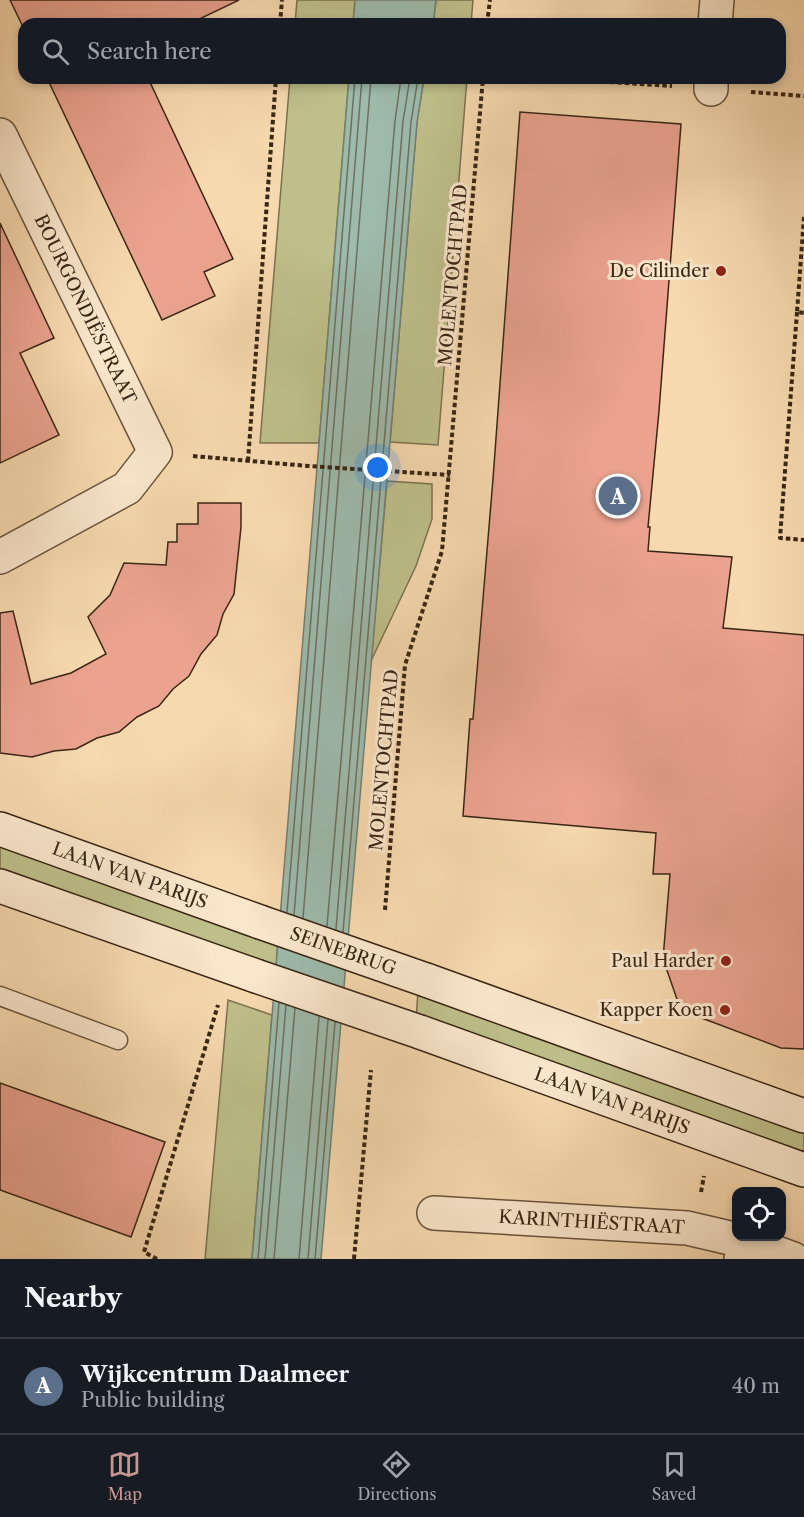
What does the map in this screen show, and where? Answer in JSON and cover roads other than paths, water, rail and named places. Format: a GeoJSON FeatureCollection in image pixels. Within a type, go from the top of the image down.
{"type":"FeatureCollection","features":[{"type":"Feature","properties":{"kind":"street"},"geometry":{"type":"LineString","coordinates":[[716,18],[717,0]]}},
{"type":"Feature","properties":{"kind":"street","name":"BOURGONDIËSTRAAT"},"geometry":{"type":"LineString","coordinates":[[0,135],[7,169],[155,452],[127,488],[0,557]]}},
{"type":"Feature","properties":{"kind":"street","name":"LAAN VAN PARIJS"},"geometry":{"type":"LineString","coordinates":[[0,829],[260,922]]}},
{"type":"Feature","properties":{"kind":"street","name":"LAAN VAN PARIJS"},"geometry":{"type":"LineString","coordinates":[[0,886],[420,1032],[804,1170]]}},
{"type":"Feature","properties":{"kind":"street","name":"SEINEBRUG"},"geometry":{"type":"LineString","coordinates":[[260,922],[804,1116]]}},
{"type":"Feature","properties":{"kind":"street","name":"KARINTHIËSTRAAT"},"geometry":{"type":"LineString","coordinates":[[434,1213],[687,1228],[744,1250],[793,1259]]}},
{"type":"Feature","properties":{"kind":"lane"},"geometry":{"type":"LineString","coordinates":[[0,996],[118,1040]]}},
{"type":"Feature","properties":{"kind":"water"},"geometry":{"type":"Polygon","coordinates":[[[355,0],[436,0],[434,18],[354,18],[355,0]]]}},
{"type":"Feature","properties":{"kind":"water"},"geometry":{"type":"Polygon","coordinates":[[[349,84],[423,84],[417,122],[321,1259],[252,1259],[349,84]]]}},
{"type":"Feature","properties":{"kind":"place","name":"De Cilinder"},"geometry":{"type":"Point","coordinates":[721,271]}},
{"type":"Feature","properties":{"kind":"place","name":"Wijkcentrum Daalmeer"},"geometry":{"type":"Point","coordinates":[618,496]}},
{"type":"Feature","properties":{"kind":"place","name":"Paul Harder"},"geometry":{"type":"Point","coordinates":[726,961]}},
{"type":"Feature","properties":{"kind":"place","name":"Kapper Koen"},"geometry":{"type":"Point","coordinates":[725,1010]}}]}
